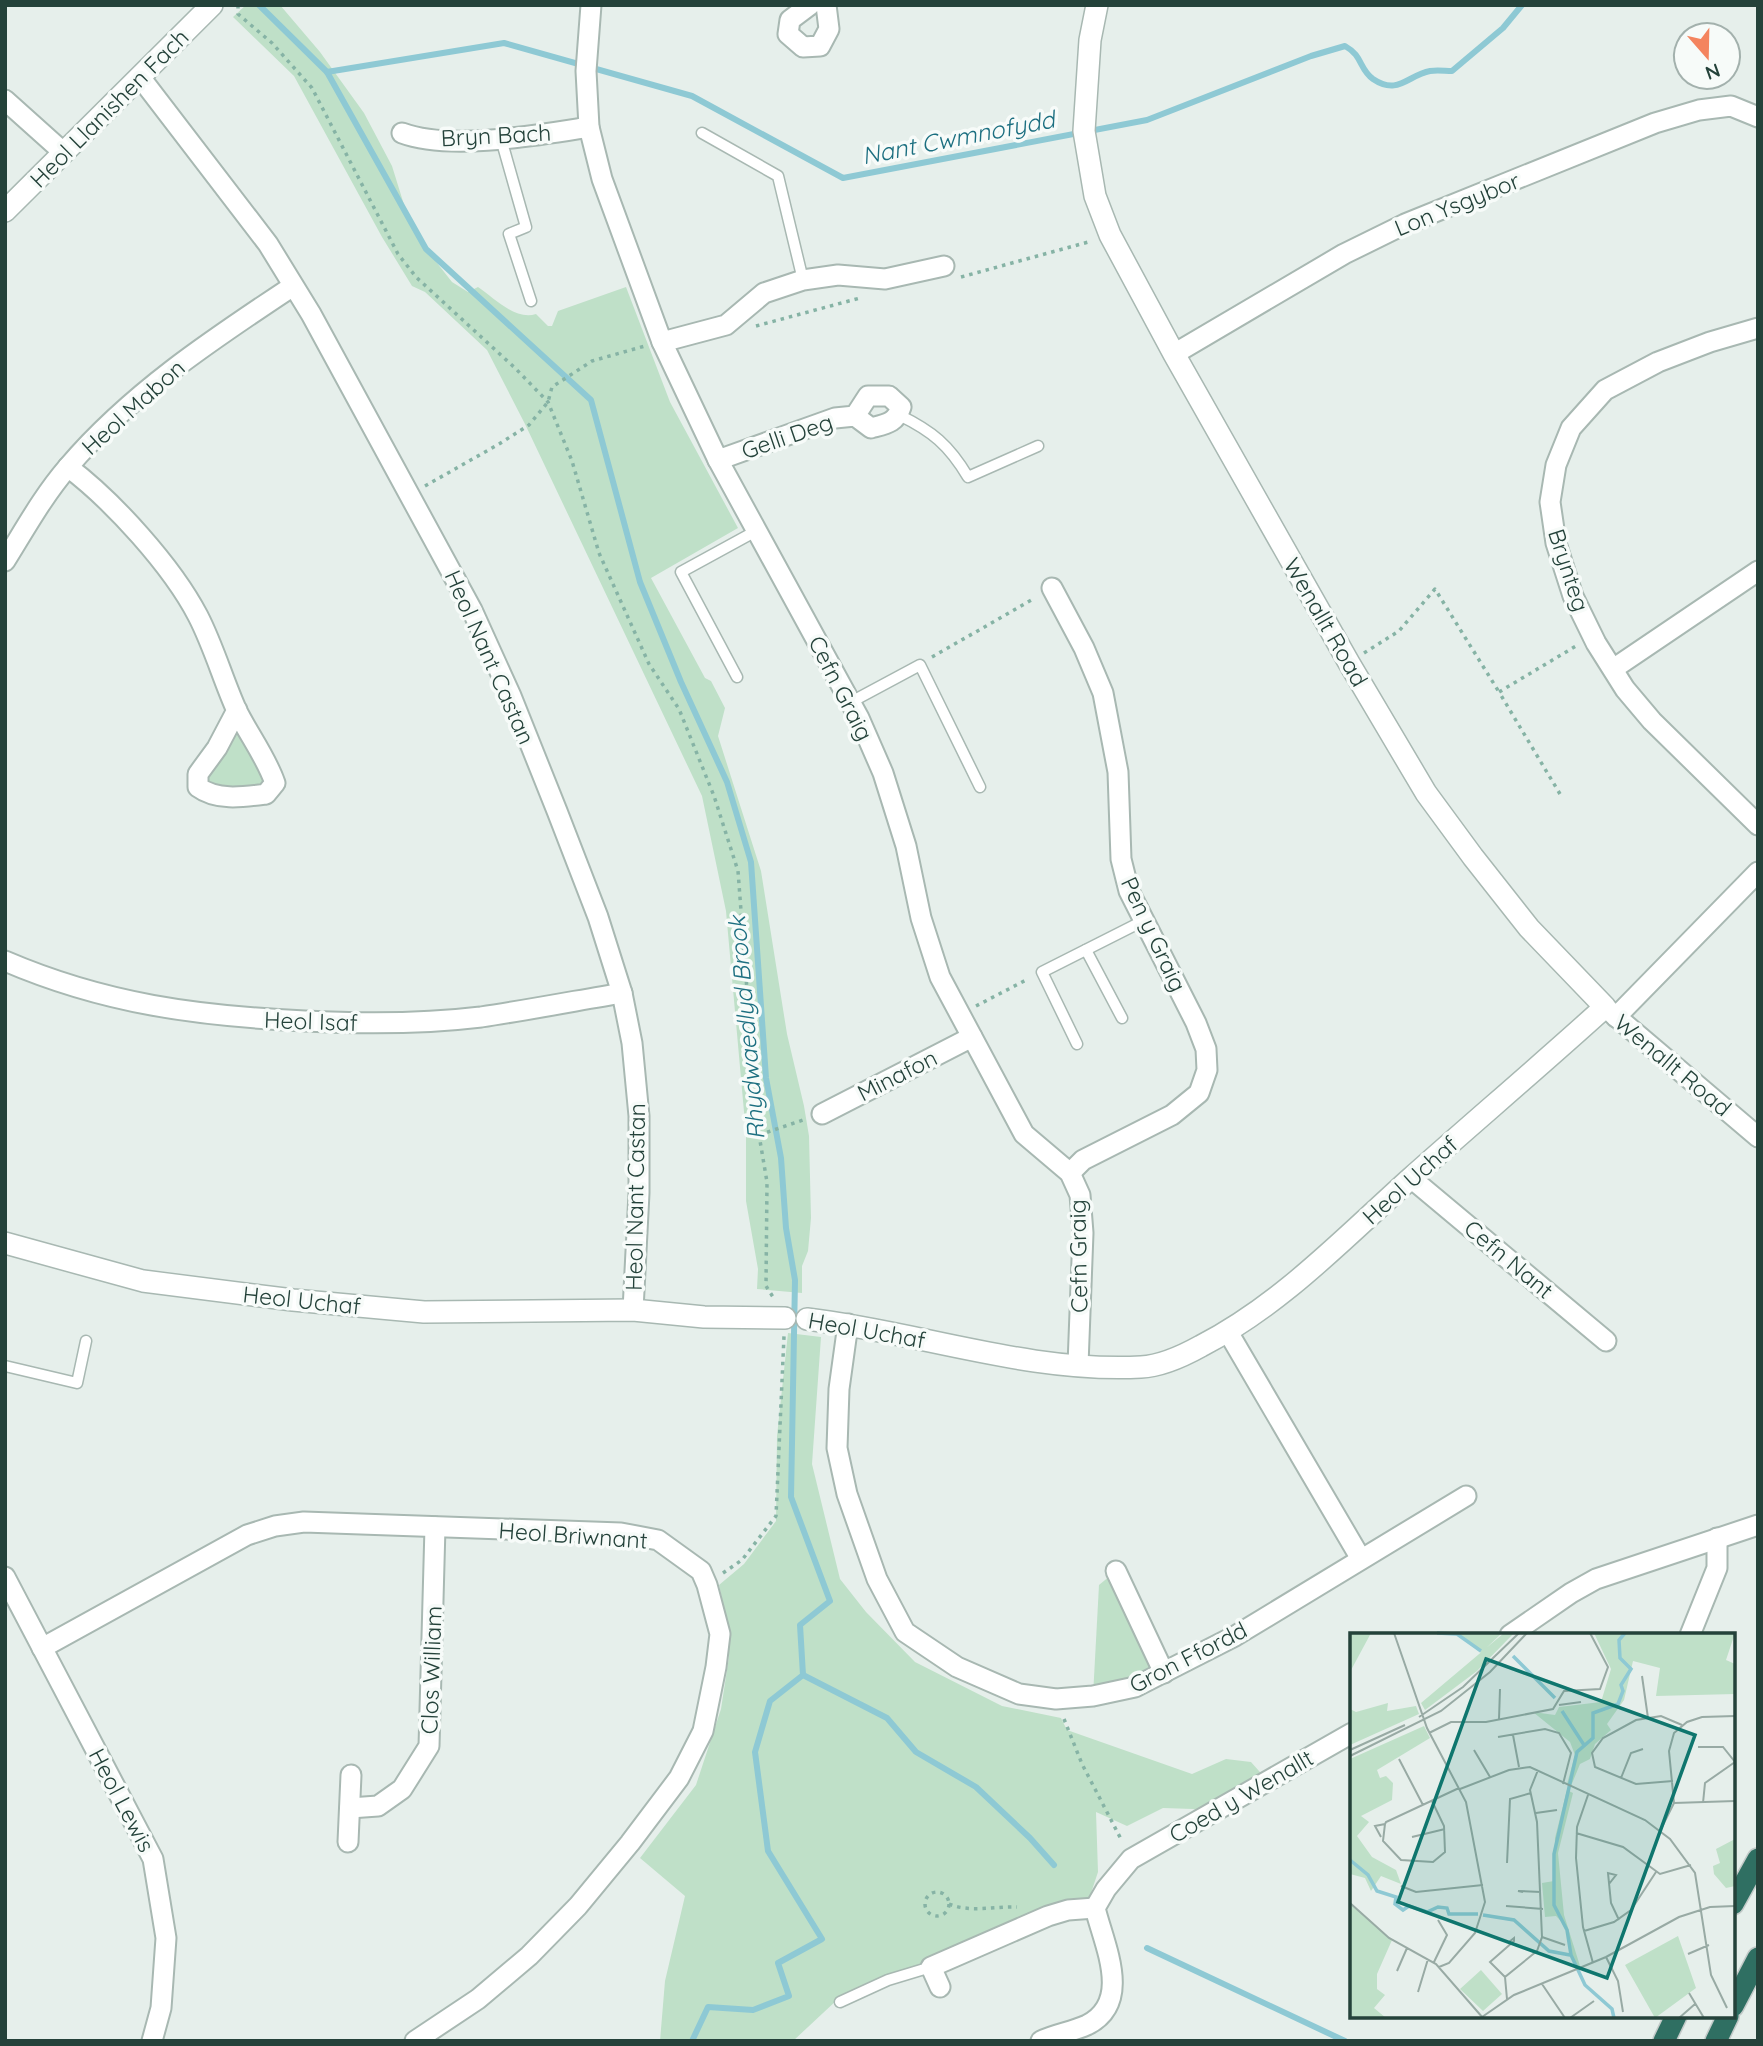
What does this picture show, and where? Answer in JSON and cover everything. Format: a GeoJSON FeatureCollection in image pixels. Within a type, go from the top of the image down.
{"type":"FeatureCollection","features":[{"type":"Feature","properties":{"kind":"highway"},"geometry":{"type":"LineString","coordinates":[[1735,1900],[1758,1859]]}},
{"type":"Feature","properties":{"kind":"highway"},"geometry":{"type":"LineString","coordinates":[[1735,2002],[1758,1958]]}},
{"type":"Feature","properties":{"kind":"highway"},"geometry":{"type":"LineString","coordinates":[[1664,2041],[1675,2018]]}},
{"type":"Feature","properties":{"kind":"highway"},"geometry":{"type":"LineString","coordinates":[[1716,2041],[1727,2018]]}},
{"type":"Feature","properties":{"kind":"street","name":"Heol Llanishen Fach"},"geometry":{"type":"LineString","coordinates":[[5,211],[212,5]]}},
{"type":"Feature","properties":{"kind":"street","name":"Cefn Graig"},"geometry":{"type":"LineString","coordinates":[[590,5],[586,71],[589,127],[602,178],[662,341],[718,460],[851,702],[883,773],[906,846],[921,918],[940,977],[1024,1134],[1070,1173],[1080,1195],[1083,1233],[1078,1365]]}},
{"type":"Feature","properties":{"kind":"street"},"geometry":{"type":"LineString","coordinates":[[810,5],[790,20],[788,34],[803,47],[820,46],[829,29],[825,5]]}},
{"type":"Feature","properties":{"kind":"street","name":"Wenallt Road"},"geometry":{"type":"LineString","coordinates":[[1097,5],[1090,40],[1084,131],[1095,196],[1110,235],[1174,354],[1349,663],[1426,793],[1529,928],[1611,1012],[1758,1138]]}},
{"type":"Feature","properties":{"kind":"street","name":"Heol Nant Castan"},"geometry":{"type":"LineString","coordinates":[[140,77],[268,244],[411,494],[472,610],[511,696],[598,918],[622,993],[632,1043],[639,1116],[639,1193],[633,1310]]}},
{"type":"Feature","properties":{"kind":"street"},"geometry":{"type":"LineString","coordinates":[[5,100],[63,152]]}},
{"type":"Feature","properties":{"kind":"street","name":"Lon Ysgybor"},"geometry":{"type":"LineString","coordinates":[[1174,354],[1344,254],[1405,224],[1655,124],[1699,110],[1731,106],[1758,117]]}},
{"type":"Feature","properties":{"kind":"street","name":"Bryn Bach"},"geometry":{"type":"LineString","coordinates":[[402,133],[415,138],[501,139],[589,127]]}},
{"type":"Feature","properties":{"kind":"street"},"geometry":{"type":"LineString","coordinates":[[662,341],[726,325],[764,293],[803,280],[838,275],[885,279],[944,266]]}},
{"type":"Feature","properties":{"kind":"street","name":"Heol Mabon"},"geometry":{"type":"LineString","coordinates":[[5,561],[40,503],[68,467],[98,436],[163,377],[211,340],[293,286]]}},
{"type":"Feature","properties":{"kind":"street","name":"Brynteg"},"geometry":{"type":"LineString","coordinates":[[1758,328],[1710,342],[1658,362],[1605,390],[1571,428],[1556,465],[1550,502],[1556,542],[1573,596],[1592,636],[1625,689],[1652,721],[1758,825]]}},
{"type":"Feature","properties":{"kind":"street","name":"Gelli Deg"},"geometry":{"type":"LineString","coordinates":[[718,460],[835,418],[855,416],[871,428],[892,422],[899,415],[901,407],[889,397],[868,396],[855,416]]}},
{"type":"Feature","properties":{"kind":"street"},"geometry":{"type":"LineString","coordinates":[[68,467],[129,525],[168,568],[198,616],[237,710],[275,783],[266,794],[240,798],[208,795],[198,787],[198,774],[217,748],[237,710]]}},
{"type":"Feature","properties":{"kind":"street"},"geometry":{"type":"LineString","coordinates":[[1613,669],[1758,570]]}},
{"type":"Feature","properties":{"kind":"street","name":"Pen y Graig"},"geometry":{"type":"LineString","coordinates":[[1052,588],[1084,649],[1103,693],[1118,772],[1121,859],[1129,891],[1196,1023],[1206,1049],[1208,1070],[1199,1093],[1172,1115],[1083,1160],[1070,1173]]}},
{"type":"Feature","properties":{"kind":"street"},"geometry":{"type":"LineString","coordinates":[[1611,1012],[1758,872]]}},
{"type":"Feature","properties":{"kind":"street","name":"Heol Isaf"},"geometry":{"type":"LineString","coordinates":[[5,961],[73,988],[160,1009],[236,1018],[385,1024],[479,1017],[622,993]]}},
{"type":"Feature","properties":{"kind":"street","name":"Heol Uchaf"},"geometry":{"type":"LineString","coordinates":[[5,1243],[143,1281],[293,1300],[424,1312],[633,1310],[704,1317],[807,1319],[848,1324],[1023,1360],[1143,1367],[1178,1358],[1228,1332],[1296,1284],[1411,1178],[1611,1012]]}},
{"type":"Feature","properties":{"kind":"street","name":"Minafon"},"geometry":{"type":"LineString","coordinates":[[822,1114],[972,1037]]}},
{"type":"Feature","properties":{"kind":"street","name":"Cefn Nant"},"geometry":{"type":"LineString","coordinates":[[1411,1178],[1606,1340]]}},
{"type":"Feature","properties":{"kind":"street","name":"Gron Ffordd"},"geometry":{"type":"LineString","coordinates":[[848,1324],[839,1389],[837,1448],[847,1494],[877,1579],[905,1632],[957,1667],[1019,1694],[1056,1699],[1115,1693],[1164,1673],[1235,1636],[1466,1496]]}},
{"type":"Feature","properties":{"kind":"street"},"geometry":{"type":"LineString","coordinates":[[1228,1332],[1361,1559]]}},
{"type":"Feature","properties":{"kind":"street","name":"Heol Briwnant"},"geometry":{"type":"LineString","coordinates":[[42,1648],[247,1535],[275,1526],[304,1522],[621,1534],[658,1540],[701,1571],[720,1634],[703,1731],[679,1778],[631,1843],[587,1895],[529,1956],[478,1999],[415,2041]]}},
{"type":"Feature","properties":{"kind":"street"},"geometry":{"type":"LineString","coordinates":[[1513,1633],[1570,1593],[1596,1580],[1758,1525]]}},
{"type":"Feature","properties":{"kind":"street","name":"Clos William"},"geometry":{"type":"LineString","coordinates":[[349,1808],[378,1806],[402,1789],[429,1746],[435,1527]]}},
{"type":"Feature","properties":{"kind":"street"},"geometry":{"type":"LineString","coordinates":[[1691,1633],[1717,1568],[1717,1538]]}},
{"type":"Feature","properties":{"kind":"street"},"geometry":{"type":"LineString","coordinates":[[1116,1571],[1164,1673]]}},
{"type":"Feature","properties":{"kind":"street","name":"Heol Lewis"},"geometry":{"type":"LineString","coordinates":[[5,1577],[153,1859],[166,1938],[162,2008],[152,2041]]}},
{"type":"Feature","properties":{"kind":"street","name":"Coed y Wenallt"},"geometry":{"type":"LineString","coordinates":[[1131,1859],[1350,1734]]}},
{"type":"Feature","properties":{"kind":"street"},"geometry":{"type":"LineString","coordinates":[[348,1842],[351,1775]]}},
{"type":"Feature","properties":{"kind":"street"},"geometry":{"type":"LineString","coordinates":[[1041,2041],[1055,2034],[1085,2026],[1106,2008],[1112,1997],[1114,1983],[1095,1908],[1106,1889],[1131,1859]]}},
{"type":"Feature","properties":{"kind":"street"},"geometry":{"type":"LineString","coordinates":[[940,1987],[931,1967],[1034,1922],[1068,1910],[1095,1908]]}},
{"type":"Feature","properties":{"kind":"lane"},"geometry":{"type":"LineString","coordinates":[[702,133],[778,176],[803,280]]}},
{"type":"Feature","properties":{"kind":"lane"},"geometry":{"type":"LineString","coordinates":[[501,139],[526,227],[509,234],[531,301]]}},
{"type":"Feature","properties":{"kind":"lane"},"geometry":{"type":"LineString","coordinates":[[899,415],[927,428],[954,454],[968,477],[1038,446]]}},
{"type":"Feature","properties":{"kind":"lane"},"geometry":{"type":"LineString","coordinates":[[737,677],[681,572],[756,531]]}},
{"type":"Feature","properties":{"kind":"lane"},"geometry":{"type":"LineString","coordinates":[[851,702],[920,665],[980,788]]}},
{"type":"Feature","properties":{"kind":"lane"},"geometry":{"type":"LineString","coordinates":[[1077,1044],[1042,972],[1143,921]]}},
{"type":"Feature","properties":{"kind":"lane"},"geometry":{"type":"LineString","coordinates":[[1086,950],[1122,1018]]}},
{"type":"Feature","properties":{"kind":"lane"},"geometry":{"type":"LineString","coordinates":[[5,1366],[77,1383],[86,1341]]}},
{"type":"Feature","properties":{"kind":"lane"},"geometry":{"type":"LineString","coordinates":[[840,2002],[888,1980],[931,1967]]}},
{"type":"Feature","properties":{"kind":"path"},"geometry":{"type":"LineString","coordinates":[[238,5],[238,15],[272,43],[312,88],[398,254],[416,277],[548,402],[572,461],[599,553],[649,664],[679,709],[714,796],[738,871],[759,1135],[767,1182],[766,1286],[785,1318],[776,1516],[742,1560],[707,1585]]}},
{"type":"Feature","properties":{"kind":"path"},"geometry":{"type":"LineString","coordinates":[[944,266],[957,279],[1110,235]]}},
{"type":"Feature","properties":{"kind":"path"},"geometry":{"type":"LineString","coordinates":[[726,325],[758,326],[861,298]]}},
{"type":"Feature","properties":{"kind":"path"},"geometry":{"type":"LineString","coordinates":[[411,494],[529,425],[548,402],[552,387],[592,361],[662,341]]}},
{"type":"Feature","properties":{"kind":"path"},"geometry":{"type":"LineString","coordinates":[[920,665],[1052,588]]}},
{"type":"Feature","properties":{"kind":"path"},"geometry":{"type":"LineString","coordinates":[[1349,663],[1399,631],[1435,589],[1560,794]]}},
{"type":"Feature","properties":{"kind":"path"},"geometry":{"type":"LineString","coordinates":[[1499,692],[1592,636]]}},
{"type":"Feature","properties":{"kind":"path"},"geometry":{"type":"LineString","coordinates":[[960,1014],[1042,972]]}},
{"type":"Feature","properties":{"kind":"path"},"geometry":{"type":"LineString","coordinates":[[759,1135],[822,1114]]}},
{"type":"Feature","properties":{"kind":"path"},"geometry":{"type":"LineString","coordinates":[[1056,1699],[1082,1764],[1131,1859]]}},
{"type":"Feature","properties":{"kind":"path"},"geometry":{"type":"LineString","coordinates":[[949,1904],[943,1914],[935,1916],[928,1913],[925,1901],[929,1895],[940,1892],[946,1896],[949,1904],[957,1907],[981,1909],[1016,1906],[1025,1910],[1034,1922]]}},
{"type":"Feature","properties":{"kind":"green space"},"geometry":{"type":"Polygon","coordinates":[[[246,5],[280,5],[320,52],[364,113],[392,166],[410,224],[452,282],[468,292],[478,287],[513,311],[536,314],[548,326],[552,326],[558,311],[626,287],[670,402],[738,528],[651,578],[705,678],[711,681],[725,708],[718,736],[761,871],[787,1034],[809,1136],[811,1218],[808,1251],[802,1266],[802,1293],[757,1289],[758,1269],[746,1201],[746,1134],[726,911],[702,796],[487,350],[425,292],[412,286],[382,237],[294,76],[233,17],[246,5]]]}},
{"type":"Feature","properties":{"kind":"green space"},"geometry":{"type":"Polygon","coordinates":[[[237,710],[275,783],[208,795],[198,774],[237,710]]]}},
{"type":"Feature","properties":{"kind":"green space"},"geometry":{"type":"Polygon","coordinates":[[[788,1333],[821,1337],[812,1464],[840,1579],[866,1612],[915,1662],[1002,1706],[1061,1718],[1067,1730],[1192,1774],[1226,1759],[1251,1762],[1267,1780],[1211,1813],[1193,1809],[1163,1808],[1127,1826],[1096,1812],[1098,1872],[1091,1893],[1095,1908],[838,1999],[793,2041],[660,2041],[665,1981],[685,1896],[640,1858],[696,1785],[721,1709],[729,1657],[728,1626],[719,1585],[744,1564],[776,1521],[777,1436],[788,1333]]]}},
{"type":"Feature","properties":{"kind":"green space"},"geometry":{"type":"Polygon","coordinates":[[[1116,1571],[1164,1673],[1093,1696],[1099,1585],[1116,1571]]]}},
{"type":"Feature","properties":{"kind":"waterway","name":"Rhydwaedlyd Brook"},"geometry":{"type":"LineString","coordinates":[[259,5],[327,72],[426,249],[591,400],[640,582],[681,682],[727,782],[751,862],[766,1078],[781,1158],[786,1228],[795,1280],[791,1497],[830,1601],[800,1625],[803,1675],[770,1701],[755,1752],[768,1851],[822,1939],[778,1963],[789,1996],[753,2010],[708,2007],[692,2041]]}},
{"type":"Feature","properties":{"kind":"waterway","name":"Nant Cwmnofydd"},"geometry":{"type":"LineString","coordinates":[[327,72],[504,43],[692,96],[843,178],[1147,120],[1311,56],[1345,46],[1355,54],[1365,71],[1382,84],[1396,85],[1430,71],[1452,71],[1503,28],[1522,5]]}},
{"type":"Feature","properties":{"kind":"waterway"},"geometry":{"type":"LineString","coordinates":[[803,1675],[887,1718],[916,1752],[976,1787],[1030,1838],[1054,1865]]}},
{"type":"Feature","properties":{"kind":"waterway"},"geometry":{"type":"LineString","coordinates":[[1147,1948],[1345,2041]]}}]}
